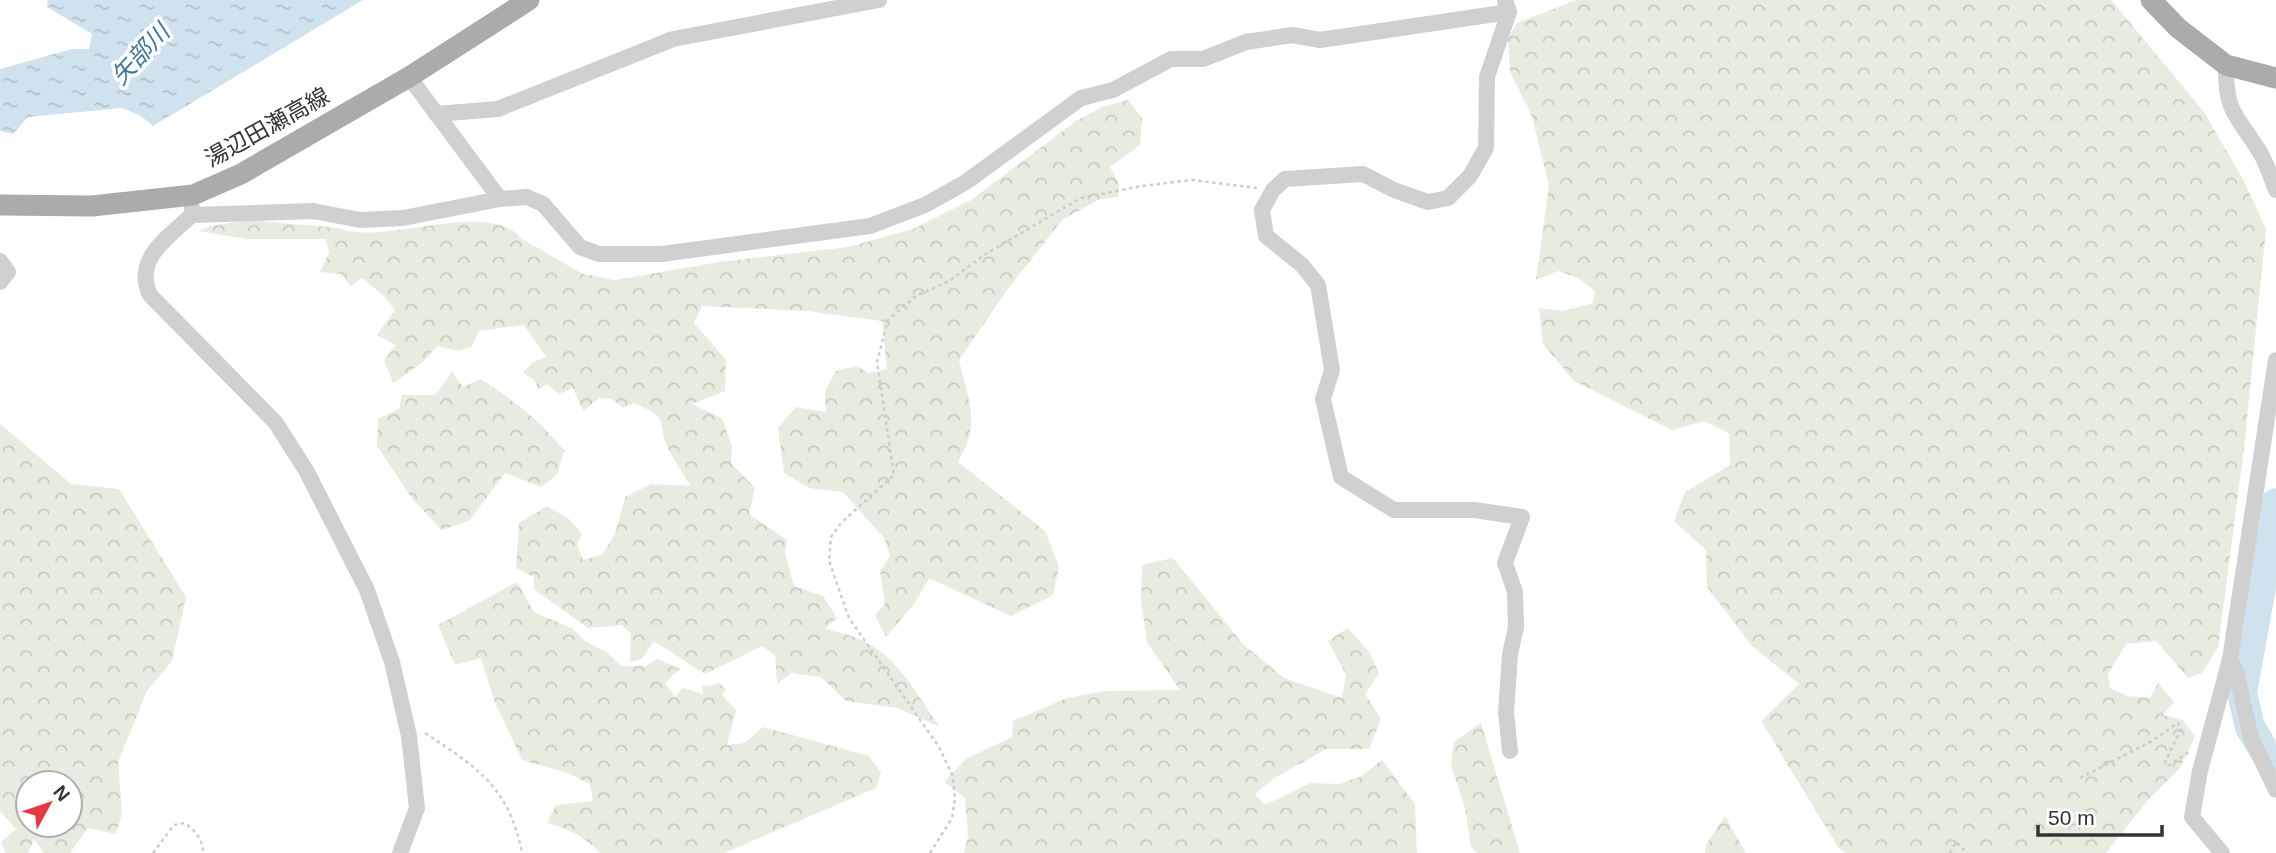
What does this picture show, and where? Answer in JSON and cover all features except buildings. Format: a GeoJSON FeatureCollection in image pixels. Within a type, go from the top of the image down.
{"type":"FeatureCollection","features":[{"type":"Feature","properties":{"kind":"main road","name":"湯辺田瀬高線"},"geometry":{"type":"LineString","coordinates":[[0,205],[192,205],[409,77],[529,0]]}},
{"type":"Feature","properties":{"kind":"main road"},"geometry":{"type":"LineString","coordinates":[[2151,0],[2178,28],[2226,65],[2276,78]]}},
{"type":"Feature","properties":{"kind":"street"},"geometry":{"type":"LineString","coordinates":[[436,114],[498,109],[673,39],[879,0]]}},
{"type":"Feature","properties":{"kind":"street"},"geometry":{"type":"LineString","coordinates":[[400,853],[417,808],[409,736],[392,662],[367,590],[307,472],[276,423],[150,295],[143,281],[150,254],[192,205],[313,211],[360,220],[393,218],[500,199],[527,197],[543,204],[580,247],[599,254],[662,254],[870,226],[925,205],[966,182],[1081,98],[1113,90],[1171,59],[1203,59],[1246,42],[1292,35],[1320,40],[1507,6],[1487,76],[1486,148],[1470,176],[1448,198],[1428,202],[1363,174],[1285,179],[1272,190],[1262,210],[1266,236],[1302,265],[1318,285],[1332,370],[1323,399],[1341,477],[1394,510],[1474,510],[1522,517],[1505,563],[1516,592],[1516,626],[1510,654],[1506,712],[1510,751]]}},
{"type":"Feature","properties":{"kind":"street"},"geometry":{"type":"LineString","coordinates":[[2226,65],[2225,93],[2236,122],[2261,155],[2276,190]]}},
{"type":"Feature","properties":{"kind":"street"},"geometry":{"type":"LineString","coordinates":[[409,77],[500,199]]}},
{"type":"Feature","properties":{"kind":"street"},"geometry":{"type":"LineString","coordinates":[[0,261],[8,272],[0,282]]}},
{"type":"Feature","properties":{"kind":"street"},"geometry":{"type":"LineString","coordinates":[[2221,853],[2192,817],[2205,752],[2230,659],[2276,360]]}},
{"type":"Feature","properties":{"kind":"street"},"geometry":{"type":"LineString","coordinates":[[2230,659],[2236,671],[2242,710],[2251,738],[2276,790]]}},
{"type":"Feature","properties":{"kind":"path"},"geometry":{"type":"LineString","coordinates":[[930,853],[952,818],[955,797],[952,774],[939,747],[849,618],[840,601],[829,561],[831,537],[842,523],[894,475],[877,362],[888,320],[916,296],[948,281],[987,253],[1081,198],[1192,180],[1272,190]]}},
{"type":"Feature","properties":{"kind":"path"},"geometry":{"type":"LineString","coordinates":[[2080,778],[2152,741],[2178,723],[2180,729],[2165,757],[2168,766],[2192,750],[2205,752]]}},
{"type":"Feature","properties":{"kind":"path"},"geometry":{"type":"LineString","coordinates":[[409,736],[423,732],[466,760],[495,786],[518,834],[522,853]]}},
{"type":"Feature","properties":{"kind":"path"},"geometry":{"type":"LineString","coordinates":[[152,852],[174,825],[185,823],[197,833],[203,845],[203,853]]}},
{"type":"Feature","properties":{"kind":"path"},"geometry":{"type":"LineString","coordinates":[[1950,853],[1956,842],[1967,853]]}},
{"type":"Feature","properties":{"kind":"green space"},"geometry":{"type":"Polygon","coordinates":[[[1576,0],[2111,0],[2204,112],[2243,179],[2266,229],[2244,449],[2218,647],[2202,673],[2188,678],[2156,641],[2126,644],[2108,674],[2110,688],[2128,696],[2150,698],[2158,683],[2174,702],[2163,715],[2183,720],[2195,736],[2180,768],[2148,800],[2106,853],[1846,853],[1838,847],[1761,721],[1799,684],[1752,646],[1707,587],[1706,550],[1674,521],[1685,492],[1730,465],[1729,433],[1704,421],[1672,430],[1574,381],[1543,344],[1539,308],[1563,311],[1593,303],[1595,291],[1578,278],[1558,271],[1536,280],[1549,185],[1532,117],[1510,72],[1508,39],[1517,23],[1576,0]]]}},
{"type":"Feature","properties":{"kind":"green space"},"geometry":{"type":"Polygon","coordinates":[[[1128,100],[1142,118],[1140,145],[1110,167],[1119,184],[1119,197],[1100,199],[1062,220],[1007,290],[959,360],[969,400],[971,424],[958,462],[1045,531],[1059,567],[1053,595],[1011,616],[929,578],[915,603],[886,637],[875,615],[885,604],[880,571],[890,556],[884,538],[843,492],[809,488],[784,473],[778,428],[796,407],[826,412],[825,391],[836,371],[857,366],[869,373],[887,369],[882,321],[807,311],[702,306],[694,323],[726,360],[725,391],[692,404],[722,418],[732,446],[731,463],[755,488],[749,514],[787,540],[785,552],[794,586],[823,596],[837,618],[824,629],[865,642],[881,652],[894,663],[940,727],[897,708],[846,701],[821,677],[791,673],[777,684],[775,655],[762,646],[705,674],[654,641],[642,659],[630,662],[631,633],[621,625],[588,628],[534,589],[534,577],[516,568],[519,523],[547,506],[568,518],[582,534],[577,545],[583,560],[602,555],[615,534],[625,497],[651,484],[690,486],[670,452],[661,423],[655,414],[634,403],[623,408],[612,399],[600,398],[583,411],[573,388],[559,394],[547,384],[539,389],[534,380],[523,373],[533,362],[546,357],[524,325],[479,331],[472,346],[459,351],[437,346],[422,363],[393,383],[384,360],[396,345],[377,335],[395,310],[383,295],[362,278],[351,286],[341,274],[320,272],[329,253],[326,239],[248,239],[199,231],[211,226],[248,220],[358,232],[485,222],[506,227],[583,274],[615,280],[720,262],[848,247],[913,229],[971,200],[1076,121],[1102,107],[1128,100]]]}},
{"type":"Feature","properties":{"kind":"green space"},"geometry":{"type":"Polygon","coordinates":[[[452,372],[463,387],[480,379],[504,394],[535,420],[564,450],[557,475],[541,487],[505,473],[469,521],[442,530],[413,500],[377,446],[378,419],[399,409],[402,395],[435,395],[452,372]]]}},
{"type":"Feature","properties":{"kind":"green space"},"geometry":{"type":"Polygon","coordinates":[[[0,424],[71,484],[119,489],[186,597],[172,661],[147,691],[118,762],[122,813],[116,834],[88,828],[84,834],[84,769],[14,769],[14,827],[0,811],[0,424]]]}},
{"type":"Feature","properties":{"kind":"green space"},"geometry":{"type":"Polygon","coordinates":[[[1173,558],[1243,644],[1284,678],[1342,698],[1346,675],[1328,641],[1348,628],[1369,652],[1379,673],[1365,694],[1381,719],[1369,749],[1326,749],[1273,779],[1255,794],[1265,805],[1310,783],[1339,784],[1362,776],[1382,760],[1415,804],[1417,853],[964,853],[968,836],[965,798],[944,782],[966,759],[1012,737],[1013,721],[1067,698],[1105,691],[1180,690],[1147,642],[1141,601],[1142,565],[1173,558]]]}},
{"type":"Feature","properties":{"kind":"green space"},"geometry":{"type":"Polygon","coordinates":[[[517,582],[534,612],[573,629],[585,641],[606,652],[622,666],[646,666],[657,659],[680,669],[665,683],[675,697],[683,688],[703,694],[702,685],[712,686],[719,683],[726,689],[722,695],[736,710],[727,745],[745,743],[763,727],[869,756],[881,772],[876,788],[724,853],[600,853],[576,834],[547,823],[556,805],[593,801],[590,784],[568,773],[522,760],[494,700],[481,658],[455,665],[438,625],[517,582]]]}},
{"type":"Feature","properties":{"kind":"green space"},"geometry":{"type":"Polygon","coordinates":[[[1481,723],[1520,853],[1477,853],[1471,847],[1465,808],[1451,765],[1454,742],[1481,723]]]}},
{"type":"Feature","properties":{"kind":"green space"},"geometry":{"type":"Polygon","coordinates":[[[1725,816],[1746,853],[1705,853],[1706,845],[1725,816]]]}},
{"type":"Feature","properties":{"kind":"green space"},"geometry":{"type":"Polygon","coordinates":[[[14,831],[14,839],[34,839],[28,853],[6,853],[1,842],[14,831]]]}},
{"type":"Feature","properties":{"kind":"green space"},"geometry":{"type":"Polygon","coordinates":[[[34,839],[80,839],[70,853],[44,853],[34,839]]]}},
{"type":"Feature","properties":{"kind":"water","name":"矢部川"},"geometry":{"type":"Polygon","coordinates":[[[48,0],[363,0],[153,126],[141,116],[122,108],[28,117],[13,134],[0,131],[0,69],[72,49],[89,49],[92,34],[47,7],[48,0]]]}},
{"type":"Feature","properties":{"kind":"waterway"},"geometry":{"type":"LineString","coordinates":[[2276,503],[2242,693],[2250,727],[2276,770]]}}]}
